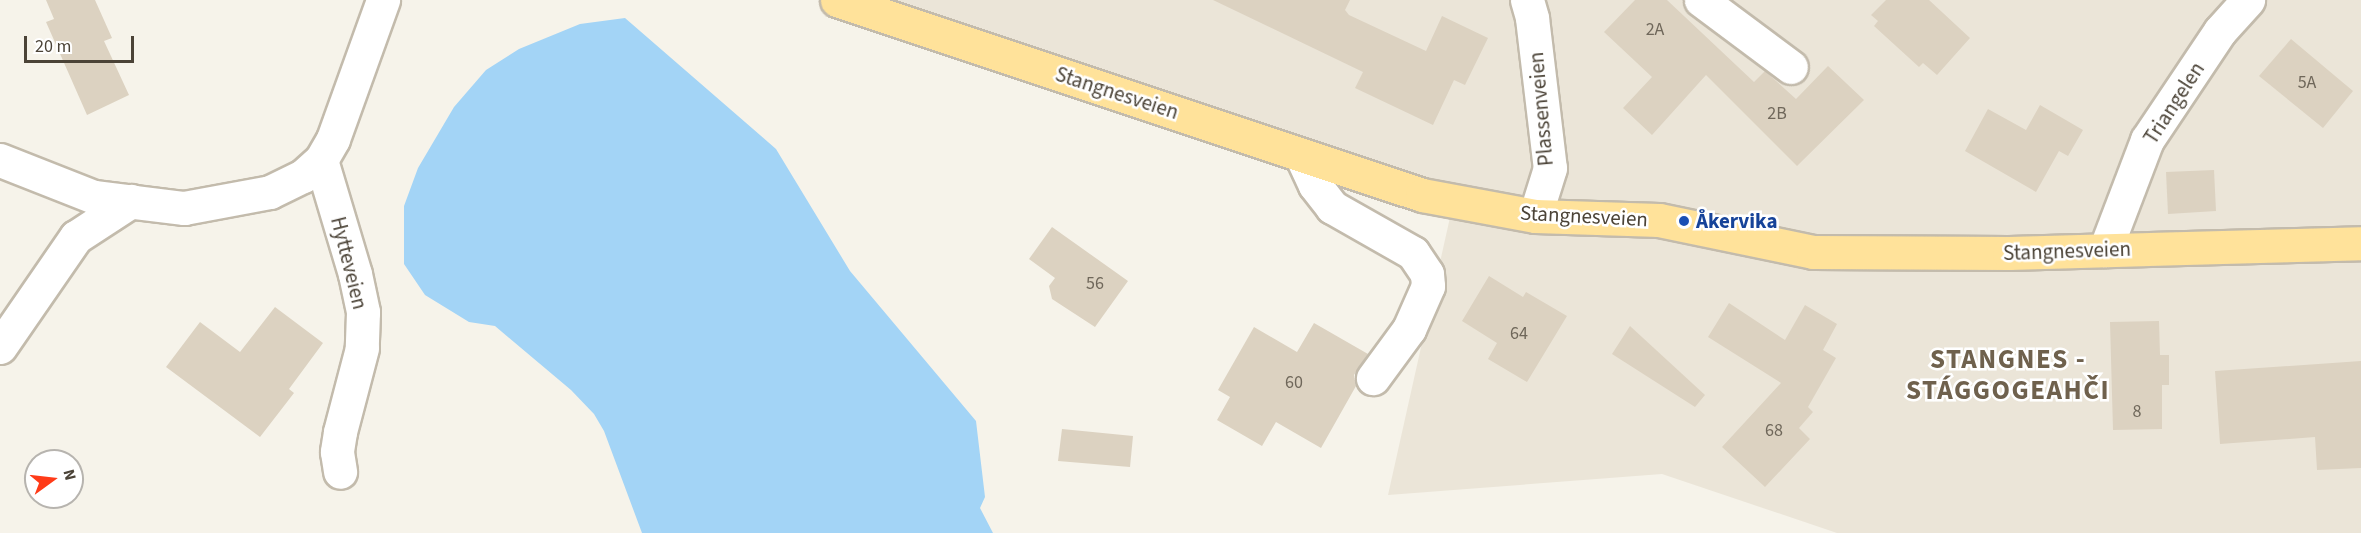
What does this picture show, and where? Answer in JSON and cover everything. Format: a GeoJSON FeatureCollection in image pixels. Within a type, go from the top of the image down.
{"type":"FeatureCollection","features":[{"type":"Feature","properties":{"kind":"main road","name":"Stangnesveien"},"geometry":{"type":"LineString","coordinates":[[837,0],[1422,195],[1534,216],[1659,220],[1813,252],[2009,253],[2361,243]]}},
{"type":"Feature","properties":{"kind":"street"},"geometry":{"type":"LineString","coordinates":[[0,160],[94,197],[184,208],[270,192],[303,176],[321,160],[333,139],[383,0]]}},
{"type":"Feature","properties":{"kind":"street","name":"Plassenveien"},"geometry":{"type":"LineString","coordinates":[[1527,0],[1532,18],[1550,168],[1534,216]]}},
{"type":"Feature","properties":{"kind":"street"},"geometry":{"type":"LineString","coordinates":[[1701,0],[1791,67]]}},
{"type":"Feature","properties":{"kind":"street","name":"Triangelen"},"geometry":{"type":"LineString","coordinates":[[2105,250],[2147,140],[2220,31],[2248,0]]}},
{"type":"Feature","properties":{"kind":"street"},"geometry":{"type":"LineString","coordinates":[[1301,154],[1315,185],[1332,207],[1413,253],[1427,274],[1428,286],[1409,329],[1373,378]]}},
{"type":"Feature","properties":{"kind":"street","name":"Hytteveien"},"geometry":{"type":"LineString","coordinates":[[321,160],[356,274],[363,312],[362,348],[337,452],[340,472]]}},
{"type":"Feature","properties":{"kind":"street"},"geometry":{"type":"LineString","coordinates":[[0,347],[76,237],[130,201]]}},
{"type":"Feature","properties":{"kind":"shaded area"},"geometry":{"type":"Polygon","coordinates":[[[837,0],[2361,0],[2361,533],[1837,533],[1662,474],[1388,495],[1453,204],[837,0]]]}},
{"type":"Feature","properties":{"kind":"water"},"geometry":{"type":"Polygon","coordinates":[[[625,18],[776,149],[850,271],[976,421],[985,497],[980,508],[993,533],[642,533],[604,431],[594,414],[571,390],[495,326],[469,322],[425,295],[404,264],[404,206],[418,168],[454,107],[486,70],[519,49],[580,24],[625,18]]]}},
{"type":"Feature","properties":{"kind":"building"},"geometry":{"type":"Polygon","coordinates":[[[46,0],[95,0],[112,38],[104,41],[129,95],[87,115],[46,22],[54,19],[46,0]]]}},
{"type":"Feature","properties":{"kind":"building"},"geometry":{"type":"Polygon","coordinates":[[[1213,0],[1350,0],[1345,10],[1349,15],[1426,51],[1442,16],[1488,38],[1465,85],[1454,80],[1433,125],[1355,88],[1363,72],[1213,0]]]}},
{"type":"Feature","properties":{"kind":"building"},"geometry":{"type":"Polygon","coordinates":[[[1635,0],[1667,0],[1754,82],[1765,71],[1796,99],[1828,66],[1864,100],[1797,166],[1706,75],[1652,135],[1623,108],[1652,77],[1604,32],[1635,0]]]}},
{"type":"Feature","properties":{"kind":"building"},"geometry":{"type":"Polygon","coordinates":[[[1886,0],[1929,0],[1970,38],[1937,75],[1923,63],[1919,67],[1874,26],[1878,21],[1871,15],[1886,0]]]}},
{"type":"Feature","properties":{"kind":"building"},"geometry":{"type":"Polygon","coordinates":[[[2291,39],[2353,91],[2323,128],[2259,76],[2291,39]]]}},
{"type":"Feature","properties":{"kind":"building"},"geometry":{"type":"Polygon","coordinates":[[[2040,105],[2083,130],[2068,156],[2059,151],[2036,192],[1965,151],[1988,109],[2026,130],[2040,105]]]}},
{"type":"Feature","properties":{"kind":"building"},"geometry":{"type":"Polygon","coordinates":[[[2214,170],[2216,211],[2168,214],[2166,172],[2214,170]]]}},
{"type":"Feature","properties":{"kind":"building"},"geometry":{"type":"Polygon","coordinates":[[[1052,227],[1128,281],[1095,327],[1052,299],[1049,286],[1055,278],[1029,259],[1052,227]]]}},
{"type":"Feature","properties":{"kind":"building"},"geometry":{"type":"Polygon","coordinates":[[[1489,276],[1523,297],[1526,292],[1567,316],[1527,382],[1488,359],[1497,343],[1462,321],[1489,276]]]}},
{"type":"Feature","properties":{"kind":"building"},"geometry":{"type":"Polygon","coordinates":[[[1729,303],[1785,340],[1805,305],[1837,324],[1823,350],[1836,358],[1808,407],[1813,412],[1799,428],[1810,439],[1765,487],[1722,447],[1781,383],[1708,337],[1729,303]]]}},
{"type":"Feature","properties":{"kind":"building"},"geometry":{"type":"Polygon","coordinates":[[[275,307],[323,343],[289,389],[294,393],[260,437],[166,367],[200,322],[240,352],[275,307]]]}},
{"type":"Feature","properties":{"kind":"building"},"geometry":{"type":"Polygon","coordinates":[[[2159,321],[2160,355],[2169,355],[2169,385],[2162,385],[2162,429],[2113,430],[2110,322],[2159,321]]]}},
{"type":"Feature","properties":{"kind":"building"},"geometry":{"type":"Polygon","coordinates":[[[1314,323],[1368,354],[1354,375],[1356,386],[1321,448],[1276,422],[1262,446],[1217,420],[1230,397],[1218,390],[1254,327],[1297,352],[1314,323]]]}},
{"type":"Feature","properties":{"kind":"building"},"geometry":{"type":"Polygon","coordinates":[[[1630,326],[1705,395],[1695,407],[1612,354],[1630,326]]]}},
{"type":"Feature","properties":{"kind":"building"},"geometry":{"type":"Polygon","coordinates":[[[2361,361],[2361,468],[2317,470],[2315,437],[2220,444],[2215,371],[2361,361]]]}},
{"type":"Feature","properties":{"kind":"building"},"geometry":{"type":"Polygon","coordinates":[[[1062,429],[1133,436],[1130,467],[1058,461],[1062,429]]]}},
{"type":"Feature","properties":{"kind":"place","name":"Åkervika"},"geometry":{"type":"Point","coordinates":[1684,221]}},
{"type":"Feature","properties":{"kind":"district","name":"STANGNES - STÁGGOGEAHČI"},"geometry":{"type":"Point","coordinates":[2008,374]}}]}
